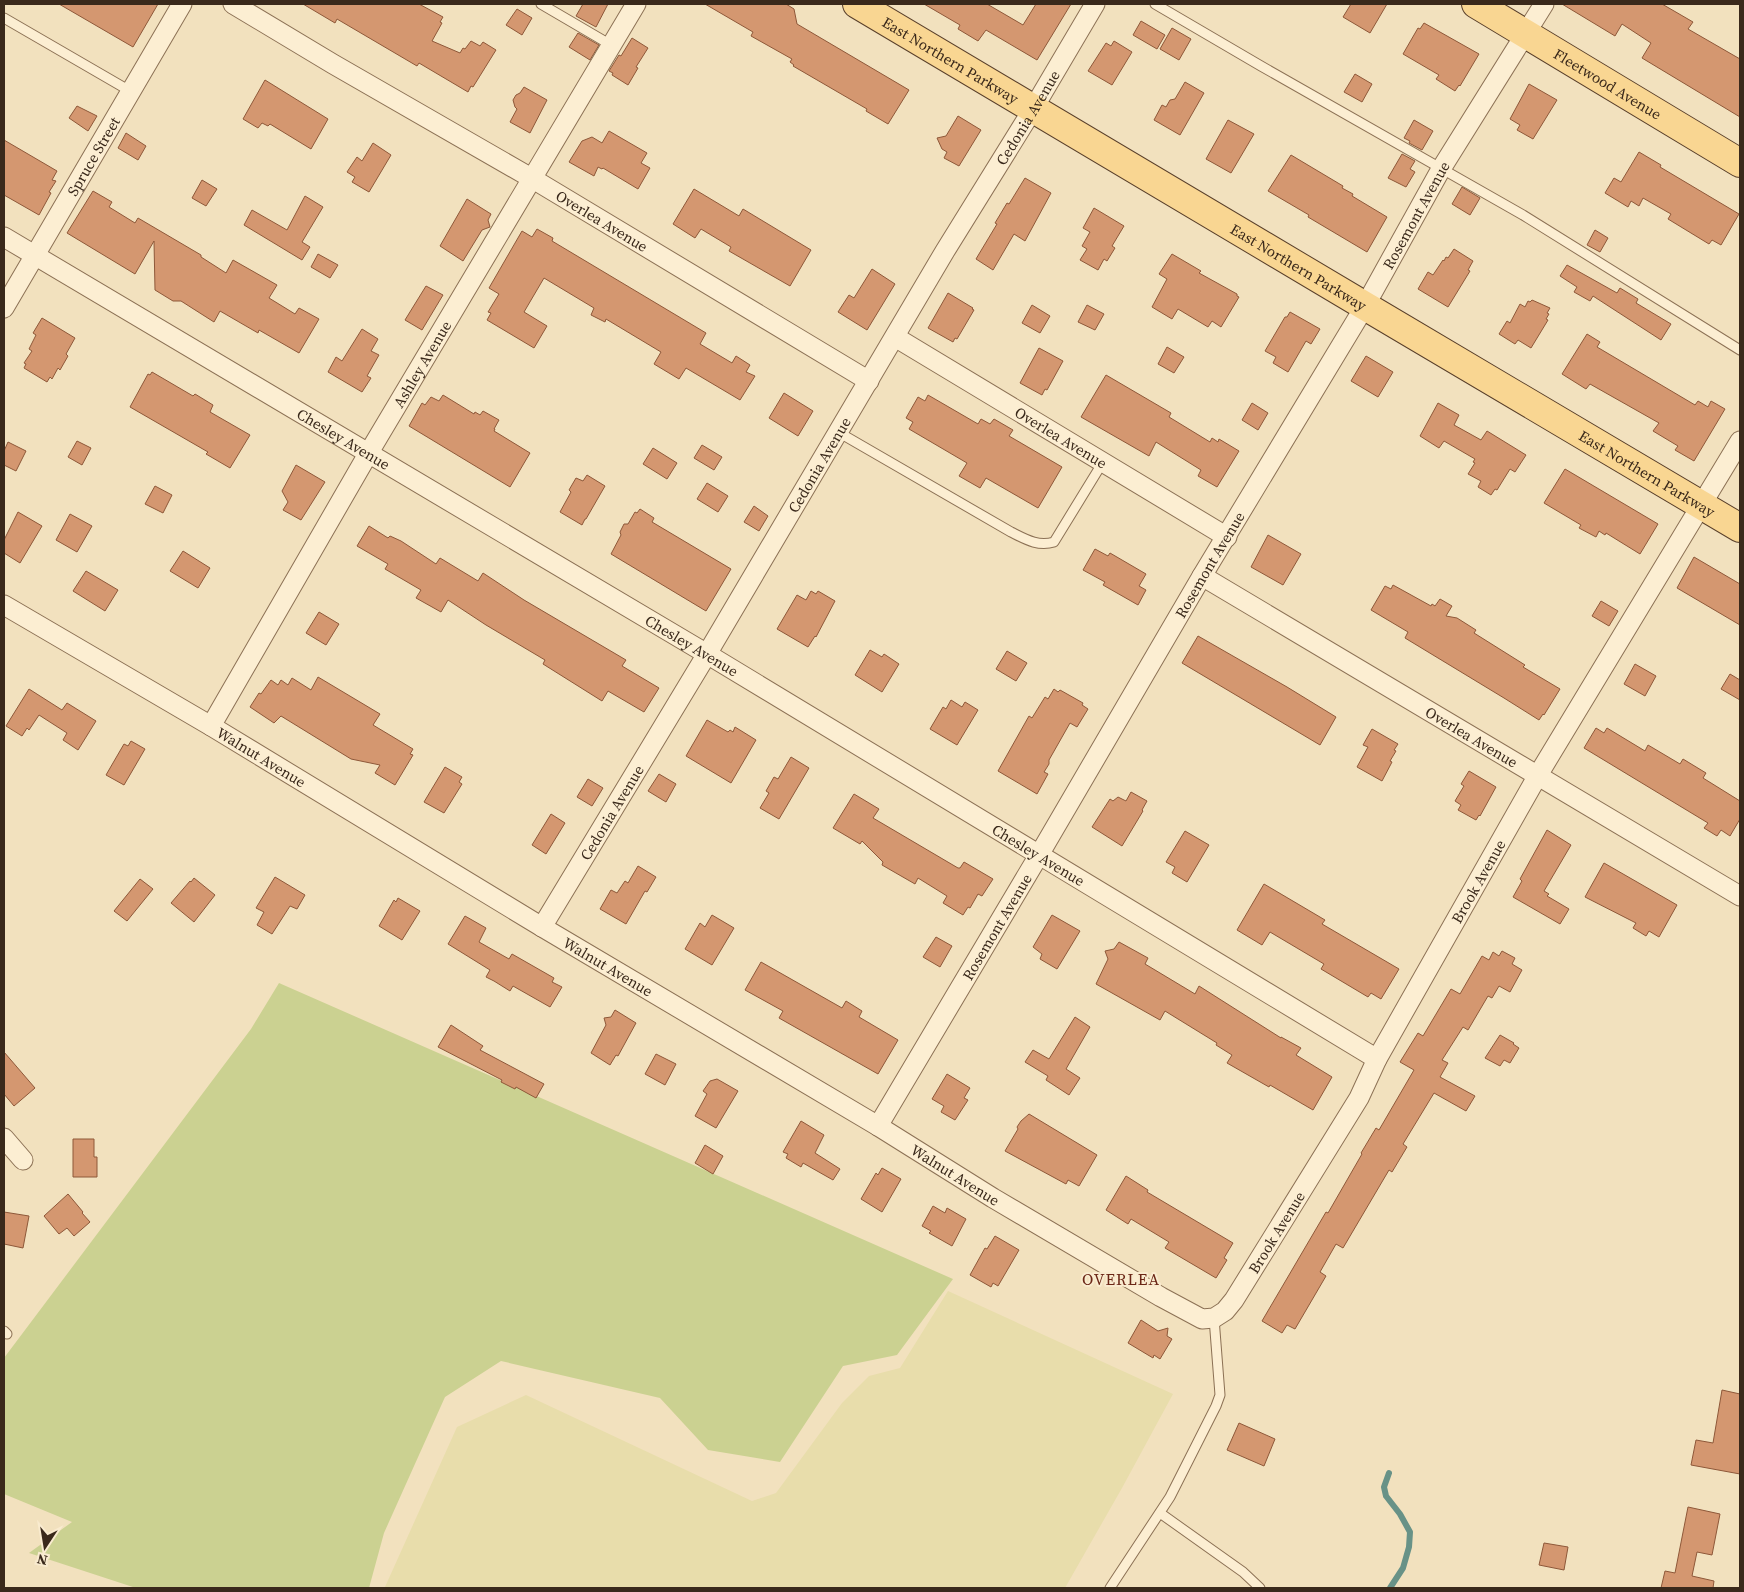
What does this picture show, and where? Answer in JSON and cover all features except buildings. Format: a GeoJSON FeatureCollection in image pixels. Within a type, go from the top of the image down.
{"type":"FeatureCollection","features":[{"type":"Feature","properties":{"kind":"main road","name":"East Northern Parkway"},"geometry":{"type":"LineString","coordinates":[[857,4],[1740,528]]}},
{"type":"Feature","properties":{"kind":"main road","name":"Fleetwood Avenue"},"geometry":{"type":"LineString","coordinates":[[1476,4],[1740,163]]}},
{"type":"Feature","properties":{"kind":"street","name":"Spruce Street"},"geometry":{"type":"LineString","coordinates":[[4,308],[182,4]]}},
{"type":"Feature","properties":{"kind":"street","name":"Overlea Avenue"},"geometry":{"type":"LineString","coordinates":[[232,4],[533,179],[868,381]]}},
{"type":"Feature","properties":{"kind":"street","name":"Ashley Avenue"},"geometry":{"type":"LineString","coordinates":[[211,726],[368,454],[636,4]]}},
{"type":"Feature","properties":{"kind":"street","name":"Cedonia Avenue"},"geometry":{"type":"LineString","coordinates":[[542,927],[707,654],[945,251],[1033,109],[1095,4]]}},
{"type":"Feature","properties":{"kind":"street","name":"Rosemont Avenue"},"geometry":{"type":"LineString","coordinates":[[878,1126],[1039,856],[1202,576],[1228,537],[1365,306],[1441,169],[1544,4]]}},
{"type":"Feature","properties":{"kind":"street","name":"Chesley Avenue"},"geometry":{"type":"LineString","coordinates":[[4,237],[707,654],[1377,1059]]}},
{"type":"Feature","properties":{"kind":"street","name":"Overlea Avenue"},"geometry":{"type":"LineString","coordinates":[[895,337],[1228,537]]}},
{"type":"Feature","properties":{"kind":"street","name":"Brook Avenue"},"geometry":{"type":"LineString","coordinates":[[1214,1318],[1225,1311],[1234,1300],[1359,1098],[1377,1059],[1538,775],[1740,441]]}},
{"type":"Feature","properties":{"kind":"street","name":"Overlea Avenue"},"geometry":{"type":"LineString","coordinates":[[1202,576],[1740,896]]}},
{"type":"Feature","properties":{"kind":"street","name":"Walnut Avenue"},"geometry":{"type":"LineString","coordinates":[[4,605],[211,726],[1161,1298],[1202,1319],[1214,1318]]}},
{"type":"Feature","properties":{"kind":"street"},"geometry":{"type":"LineString","coordinates":[[4,1138],[24,1160]]}},
{"type":"Feature","properties":{"kind":"lane"},"geometry":{"type":"LineString","coordinates":[[541,4],[611,45]]}},
{"type":"Feature","properties":{"kind":"lane"},"geometry":{"type":"LineString","coordinates":[[1155,4],[1523,215],[1740,350]]}},
{"type":"Feature","properties":{"kind":"lane"},"geometry":{"type":"LineString","coordinates":[[4,18],[130,91]]}},
{"type":"Feature","properties":{"kind":"lane"},"geometry":{"type":"LineString","coordinates":[[838,432],[1027,541],[1039,543],[1054,542],[1103,462]]}},
{"type":"Feature","properties":{"kind":"lane"},"geometry":{"type":"LineString","coordinates":[[1110,1588],[1170,1497],[1216,1406],[1220,1395],[1214,1318]]}},
{"type":"Feature","properties":{"kind":"lane"},"geometry":{"type":"LineString","coordinates":[[1160,1513],[1243,1572],[1260,1588]]}},
{"type":"Feature","properties":{"kind":"shaded area"},"geometry":{"type":"Polygon","coordinates":[[[948,1291],[1173,1394],[1065,1588],[385,1587],[457,1427],[526,1395],[752,1501],[776,1493],[842,1403],[869,1376],[900,1368],[948,1291]]]}},
{"type":"Feature","properties":{"kind":"green space"},"geometry":{"type":"Polygon","coordinates":[[[279,983],[953,1279],[897,1355],[843,1366],[780,1462],[708,1450],[660,1398],[501,1361],[445,1397],[384,1533],[369,1588],[136,1588],[29,1553],[72,1522],[4,1494],[4,1358],[251,1029],[279,983]]]}},
{"type":"Feature","properties":{"kind":"waterway"},"geometry":{"type":"LineString","coordinates":[[1389,1473],[1384,1487],[1386,1496],[1400,1514],[1410,1532],[1409,1547],[1403,1568],[1390,1588]]}},
{"type":"Feature","properties":{"kind":"district","name":"OVERLEA"},"geometry":{"type":"Point","coordinates":[1121,1279]}}]}
